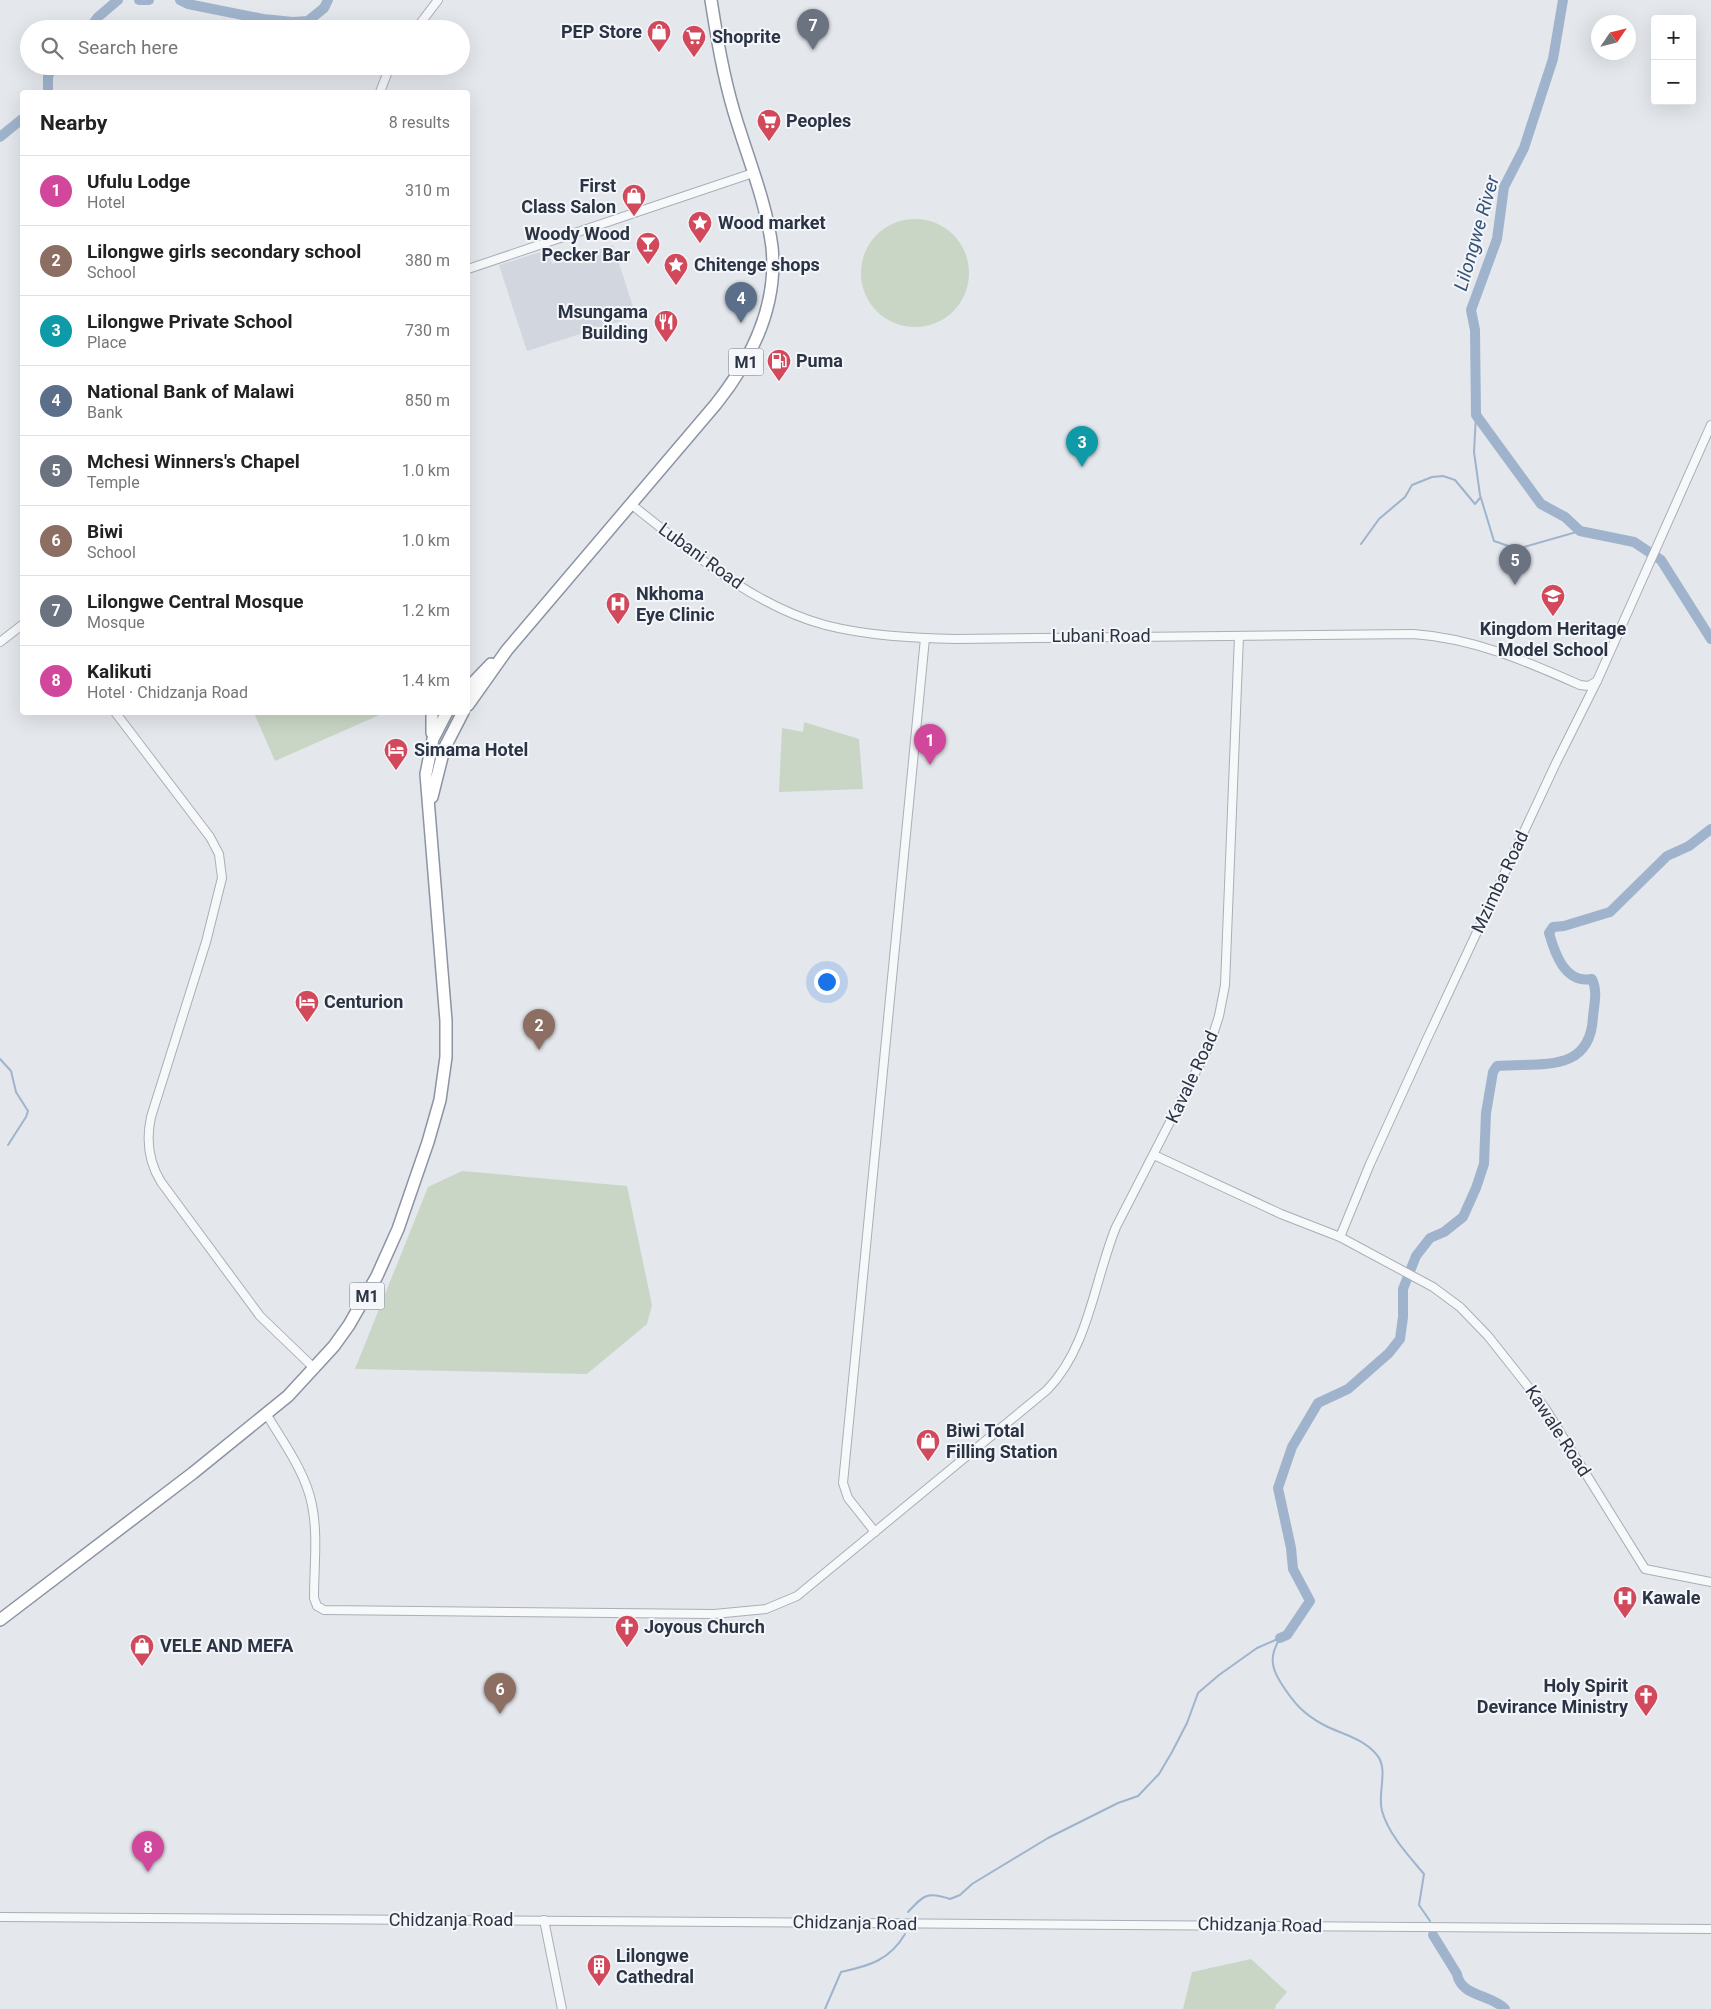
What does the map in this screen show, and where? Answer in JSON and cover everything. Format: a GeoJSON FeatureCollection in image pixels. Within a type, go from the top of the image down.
{"type":"FeatureCollection","features":[{"type":"Feature","properties":{"kind":"highway","name":"M1"},"geometry":{"type":"LineString","coordinates":[[470,686],[507,650],[632,505],[734,381],[750,355],[759,334],[771,283],[772,250],[753,172],[724,76],[711,0]]}},
{"type":"Feature","properties":{"kind":"highway","name":"M1"},"geometry":{"type":"LineString","coordinates":[[470,702],[507,650]]}},
{"type":"Feature","properties":{"kind":"highway","name":"M1"},"geometry":{"type":"LineString","coordinates":[[0,1620],[267,1415],[315,1369],[349,1325],[388,1253],[428,1142],[440,1100],[446,1057],[446,1021],[426,787],[427,765],[433,727],[432,715]]}},
{"type":"Feature","properties":{"kind":"highway","name":"M1"},"geometry":{"type":"LineString","coordinates":[[427,765],[433,739],[444,715]]}},
{"type":"Feature","properties":{"kind":"highway","name":"M1"},"geometry":{"type":"LineString","coordinates":[[430,818],[437,771],[444,749],[461,715]]}},
{"type":"Feature","properties":{"kind":"street"},"geometry":{"type":"LineString","coordinates":[[423,20],[438,0]]}},
{"type":"Feature","properties":{"kind":"street"},"geometry":{"type":"LineString","coordinates":[[381,90],[387,75]]}},
{"type":"Feature","properties":{"kind":"street"},"geometry":{"type":"LineString","coordinates":[[470,268],[753,172]]}},
{"type":"Feature","properties":{"kind":"street","name":"Mzimba Road"},"geometry":{"type":"LineString","coordinates":[[1340,1237],[1370,1164],[1481,921],[1597,681],[1638,585],[1711,426]]}},
{"type":"Feature","properties":{"kind":"street","name":"Lubani Road"},"geometry":{"type":"LineString","coordinates":[[632,505],[718,572],[787,611],[841,629],[878,635],[925,638],[1425,635],[1495,650],[1580,685],[1589,686],[1597,681]]}},
{"type":"Feature","properties":{"kind":"street"},"geometry":{"type":"LineString","coordinates":[[0,642],[20,627]]}},
{"type":"Feature","properties":{"kind":"street","name":"Kavale Road"},"geometry":{"type":"LineString","coordinates":[[267,1415],[300,1473],[312,1503],[314,1598],[317,1606],[324,1610],[714,1614],[759,1611],[781,1604],[797,1596],[1047,1390],[1062,1373],[1080,1339],[1116,1228],[1210,1044],[1223,999],[1239,636]]}},
{"type":"Feature","properties":{"kind":"street"},"geometry":{"type":"LineString","coordinates":[[875,1532],[848,1498],[843,1483],[925,638]]}},
{"type":"Feature","properties":{"kind":"street"},"geometry":{"type":"LineString","coordinates":[[117,715],[205,830],[219,854],[222,869],[210,926],[151,1117],[148,1146],[152,1164],[161,1182],[246,1298],[272,1328],[315,1369]]}},
{"type":"Feature","properties":{"kind":"street"},"geometry":{"type":"LineString","coordinates":[[445,715],[456,723]]}},
{"type":"Feature","properties":{"kind":"street"},"geometry":{"type":"LineString","coordinates":[[1154,1155],[1281,1214],[1340,1237]]}},
{"type":"Feature","properties":{"kind":"street","name":"Kawale Road"},"geometry":{"type":"LineString","coordinates":[[1340,1237],[1445,1295],[1460,1307],[1488,1336],[1522,1377],[1556,1424],[1645,1568],[1711,1582]]}},
{"type":"Feature","properties":{"kind":"street","name":"Chidzanja Road"},"geometry":{"type":"LineString","coordinates":[[0,1917],[1711,1929]]}},
{"type":"Feature","properties":{"kind":"street"},"geometry":{"type":"LineString","coordinates":[[544,1920],[562,2009]]}},
{"type":"Feature","properties":{"kind":"shaded area"},"geometry":{"type":"Polygon","coordinates":[[[613,245],[636,316],[527,351],[499,265],[547,250],[552,264],[613,245]]]}},
{"type":"Feature","properties":{"kind":"green space"},"geometry":{"type":"Polygon","coordinates":[[[915,219],[936,223],[953,235],[965,252],[969,273],[965,294],[953,311],[936,323],[915,327],[894,323],[877,311],[865,294],[861,273],[865,252],[877,235],[894,223],[915,219]]]}},
{"type":"Feature","properties":{"kind":"green space"},"geometry":{"type":"Polygon","coordinates":[[[255,715],[379,715],[275,761],[255,715]]]}},
{"type":"Feature","properties":{"kind":"green space"},"geometry":{"type":"Polygon","coordinates":[[[804,722],[859,739],[863,789],[779,792],[782,728],[803,732],[804,722]]]}},
{"type":"Feature","properties":{"kind":"green space"},"geometry":{"type":"Polygon","coordinates":[[[462,1171],[627,1186],[652,1305],[647,1324],[587,1374],[355,1369],[428,1187],[462,1171]]]}},
{"type":"Feature","properties":{"kind":"green space"},"geometry":{"type":"Polygon","coordinates":[[[1251,1959],[1287,1992],[1275,2009],[1183,2009],[1192,1972],[1251,1959]]]}},
{"type":"Feature","properties":{"kind":"waterway"},"geometry":{"type":"LineString","coordinates":[[96,20],[118,0]]}},
{"type":"Feature","properties":{"kind":"waterway"},"geometry":{"type":"LineString","coordinates":[[139,0],[149,0]]}},
{"type":"Feature","properties":{"kind":"waterway","name":"Lilongwe River"},"geometry":{"type":"LineString","coordinates":[[180,0],[188,4],[273,20]]}},
{"type":"Feature","properties":{"kind":"waterway","name":"Lilongwe River"},"geometry":{"type":"LineString","coordinates":[[309,20],[324,8],[328,0]]}},
{"type":"Feature","properties":{"kind":"waterway","name":"Lilongwe River"},"geometry":{"type":"LineString","coordinates":[[1563,0],[1553,59],[1524,148],[1504,187],[1497,239],[1471,310],[1475,330],[1476,415],[1541,504],[1565,517],[1580,531],[1634,542],[1661,560],[1711,639]]}},
{"type":"Feature","properties":{"kind":"waterway"},"geometry":{"type":"LineString","coordinates":[[48,90],[49,75]]}},
{"type":"Feature","properties":{"kind":"waterway"},"geometry":{"type":"LineString","coordinates":[[0,137],[20,121]]}},
{"type":"Feature","properties":{"kind":"waterway"},"geometry":{"type":"LineString","coordinates":[[1476,415],[1474,452],[1480,495],[1494,541],[1517,549],[1580,531]]}},
{"type":"Feature","properties":{"kind":"waterway"},"geometry":{"type":"LineString","coordinates":[[1361,544],[1379,519],[1405,497],[1412,485],[1432,477],[1443,476],[1455,480],[1475,504],[1480,498]]}},
{"type":"Feature","properties":{"kind":"waterway"},"geometry":{"type":"LineString","coordinates":[[1280,1638],[1287,1635],[1310,1601],[1293,1569],[1291,1548],[1278,1488],[1292,1447],[1318,1403],[1348,1389],[1389,1353],[1400,1339],[1403,1317],[1403,1289],[1416,1256],[1430,1238],[1444,1232],[1463,1217],[1476,1188],[1484,1164],[1486,1113],[1493,1072],[1497,1066],[1560,1062],[1572,1057],[1583,1049],[1590,1036],[1595,998],[1592,979],[1575,977],[1568,972],[1554,950],[1549,933],[1553,927],[1564,926],[1610,912],[1667,856],[1689,846],[1711,829]]}},
{"type":"Feature","properties":{"kind":"waterway"},"geometry":{"type":"LineString","coordinates":[[0,1059],[11,1071],[16,1092],[28,1111],[8,1145]]}},
{"type":"Feature","properties":{"kind":"waterway"},"geometry":{"type":"LineString","coordinates":[[1280,1638],[1274,1650],[1273,1666],[1277,1677],[1294,1702],[1317,1721],[1365,1744],[1377,1755],[1383,1775],[1382,1811],[1394,1836],[1424,1874],[1419,1905],[1430,1921]]}},
{"type":"Feature","properties":{"kind":"waterway"},"geometry":{"type":"LineString","coordinates":[[908,1912],[926,1896],[936,1895],[950,1899],[960,1895],[972,1884],[1048,1838],[1118,1803],[1138,1796],[1159,1774],[1172,1752],[1187,1723],[1198,1693],[1219,1675],[1257,1648],[1280,1638]]}},
{"type":"Feature","properties":{"kind":"waterway"},"geometry":{"type":"LineString","coordinates":[[825,2009],[841,1972],[870,1964],[886,1956],[905,1934]]}},
{"type":"Feature","properties":{"kind":"waterway"},"geometry":{"type":"LineString","coordinates":[[1433,1935],[1464,1987],[1492,2000],[1505,2009]]}},
{"type":"Feature","properties":{"kind":"place","name":"Lilongwe Central Mosque"},"geometry":{"type":"Point","coordinates":[813,50]}},
{"type":"Feature","properties":{"kind":"place","name":"PEP Store"},"geometry":{"type":"Point","coordinates":[659,53]}},
{"type":"Feature","properties":{"kind":"place","name":"Shoprite"},"geometry":{"type":"Point","coordinates":[694,58]}},
{"type":"Feature","properties":{"kind":"place","name":"Peoples"},"geometry":{"type":"Point","coordinates":[769,142]}},
{"type":"Feature","properties":{"kind":"place","name":"First Class Salon"},"geometry":{"type":"Point","coordinates":[634,217]}},
{"type":"Feature","properties":{"kind":"place","name":"Wood market"},"geometry":{"type":"Point","coordinates":[700,244]}},
{"type":"Feature","properties":{"kind":"place","name":"Woody Wood Pecker Bar"},"geometry":{"type":"Point","coordinates":[648,265]}},
{"type":"Feature","properties":{"kind":"place","name":"Chitenge shops"},"geometry":{"type":"Point","coordinates":[676,286]}},
{"type":"Feature","properties":{"kind":"place","name":"National Bank of Malawi"},"geometry":{"type":"Point","coordinates":[741,323]}},
{"type":"Feature","properties":{"kind":"place","name":"Msungama Building"},"geometry":{"type":"Point","coordinates":[666,343]}},
{"type":"Feature","properties":{"kind":"place","name":"Puma"},"geometry":{"type":"Point","coordinates":[779,382]}},
{"type":"Feature","properties":{"kind":"place","name":"Lilongwe Private School"},"geometry":{"type":"Point","coordinates":[1082,467]}},
{"type":"Feature","properties":{"kind":"place","name":"Mchesi Winners's Chapel"},"geometry":{"type":"Point","coordinates":[1515,585]}},
{"type":"Feature","properties":{"kind":"place","name":"Kingdom Heritage Model School"},"geometry":{"type":"Point","coordinates":[1553,617]}},
{"type":"Feature","properties":{"kind":"place","name":"Nkhoma Eye Clinic"},"geometry":{"type":"Point","coordinates":[618,625]}},
{"type":"Feature","properties":{"kind":"place","name":"Ufulu Lodge"},"geometry":{"type":"Point","coordinates":[930,765]}},
{"type":"Feature","properties":{"kind":"place","name":"Simama Hotel"},"geometry":{"type":"Point","coordinates":[396,771]}},
{"type":"Feature","properties":{"kind":"place","name":"Centurion"},"geometry":{"type":"Point","coordinates":[307,1023]}},
{"type":"Feature","properties":{"kind":"place","name":"Lilongwe girls secondary school"},"geometry":{"type":"Point","coordinates":[539,1050]}},
{"type":"Feature","properties":{"kind":"place","name":"Biwi Total Filling Station"},"geometry":{"type":"Point","coordinates":[928,1462]}},
{"type":"Feature","properties":{"kind":"place","name":"Kawale"},"geometry":{"type":"Point","coordinates":[1625,1619]}},
{"type":"Feature","properties":{"kind":"place","name":"Joyous Church"},"geometry":{"type":"Point","coordinates":[627,1648]}},
{"type":"Feature","properties":{"kind":"place","name":"VELE AND MEFA"},"geometry":{"type":"Point","coordinates":[142,1667]}},
{"type":"Feature","properties":{"kind":"place","name":"Biwi"},"geometry":{"type":"Point","coordinates":[500,1714]}},
{"type":"Feature","properties":{"kind":"place","name":"Holy Spirit Devirance Ministry"},"geometry":{"type":"Point","coordinates":[1646,1717]}},
{"type":"Feature","properties":{"kind":"place","name":"Kalikuti"},"geometry":{"type":"Point","coordinates":[148,1872]}},
{"type":"Feature","properties":{"kind":"place","name":"Lilongwe Cathedral"},"geometry":{"type":"Point","coordinates":[599,1987]}}]}
